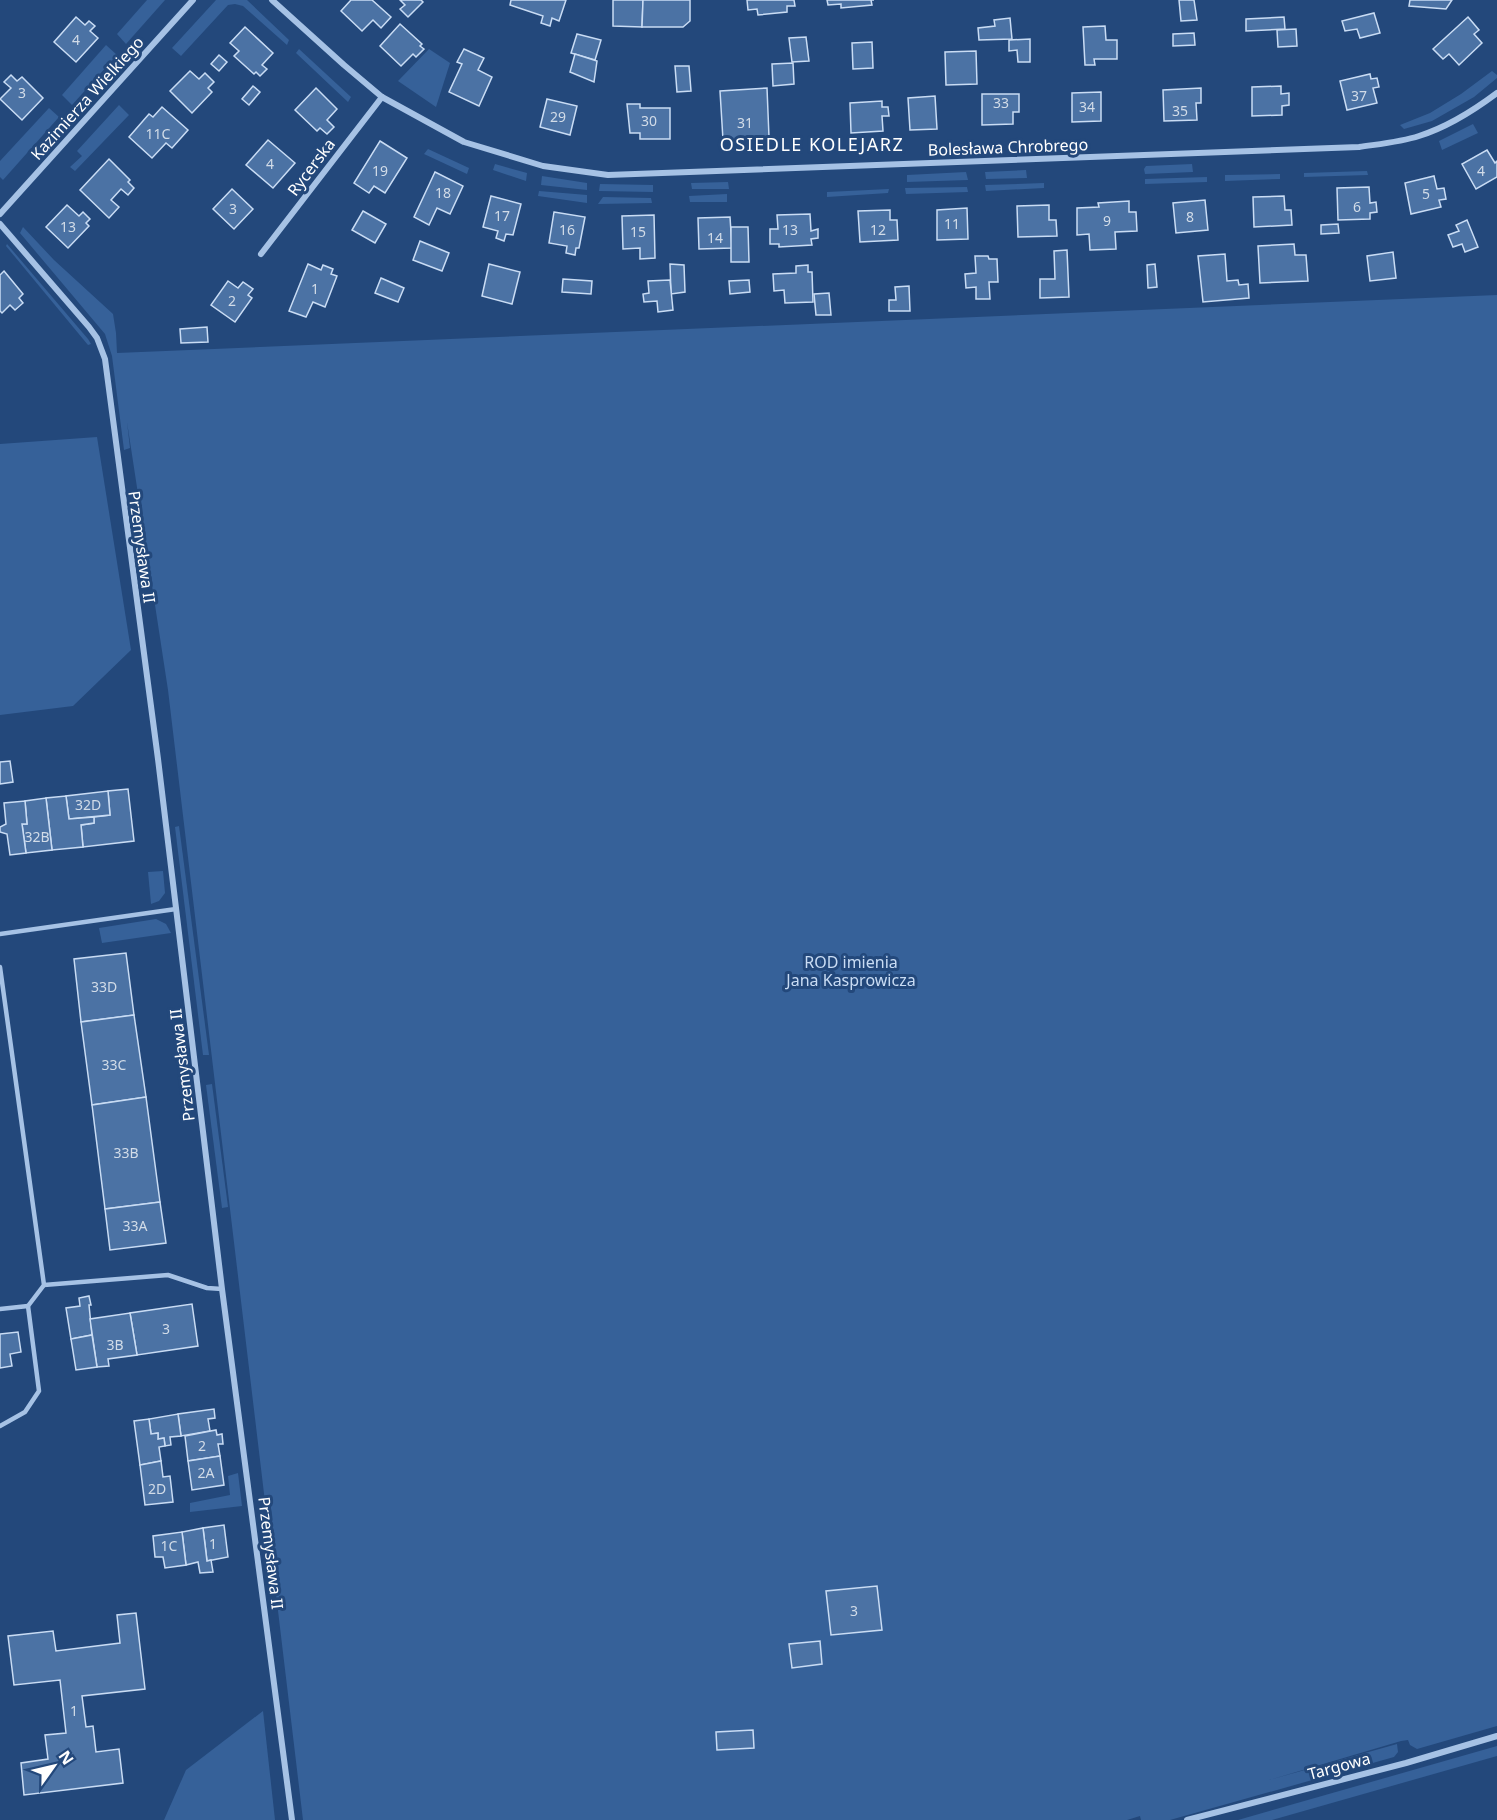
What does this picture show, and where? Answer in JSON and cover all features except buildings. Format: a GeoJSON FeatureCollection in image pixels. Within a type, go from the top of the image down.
{"type":"FeatureCollection","features":[{"type":"Feature","properties":{"kind":"street","name":"Kazimierza Wielkiego"},"geometry":{"type":"LineString","coordinates":[[0,214],[193,0]]}},
{"type":"Feature","properties":{"kind":"street","name":"Bolesława Chrobrego"},"geometry":{"type":"LineString","coordinates":[[272,0],[382,97],[465,142],[543,166],[608,175],[1359,147],[1417,137],[1441,128],[1497,93]]}},
{"type":"Feature","properties":{"kind":"street","name":"Rycerska"},"geometry":{"type":"LineString","coordinates":[[261,254],[382,97]]}},
{"type":"Feature","properties":{"kind":"street","name":"Przemysława II"},"geometry":{"type":"LineString","coordinates":[[0,224],[89,327],[102,348],[105,359],[222,1289],[292,1820]]}},
{"type":"Feature","properties":{"kind":"street","name":"Targowa"},"geometry":{"type":"LineString","coordinates":[[1187,1820],[1406,1763],[1497,1736]]}},
{"type":"Feature","properties":{"kind":"lane"},"geometry":{"type":"LineString","coordinates":[[0,934],[176,909]]}},
{"type":"Feature","properties":{"kind":"lane"},"geometry":{"type":"LineString","coordinates":[[0,967],[44,1285],[28,1306],[39,1391],[25,1412],[0,1426]]}},
{"type":"Feature","properties":{"kind":"lane"},"geometry":{"type":"LineString","coordinates":[[44,1285],[168,1275],[207,1288],[222,1289]]}},
{"type":"Feature","properties":{"kind":"lane"},"geometry":{"type":"LineString","coordinates":[[0,1309],[28,1306]]}},
{"type":"Feature","properties":{"kind":"green space"},"geometry":{"type":"Polygon","coordinates":[[[147,0],[165,0],[126,44],[117,34],[147,0]]]}},
{"type":"Feature","properties":{"kind":"green space"},"geometry":{"type":"Polygon","coordinates":[[[216,0],[247,0],[289,40],[287,45],[243,6],[235,4],[228,5],[181,56],[172,48],[216,0]]]}},
{"type":"Feature","properties":{"kind":"green space"},"geometry":{"type":"Polygon","coordinates":[[[106,45],[117,55],[72,105],[62,95],[106,45]]]}},
{"type":"Feature","properties":{"kind":"green space"},"geometry":{"type":"Polygon","coordinates":[[[299,49],[351,97],[348,102],[296,53],[299,49]]]}},
{"type":"Feature","properties":{"kind":"green space"},"geometry":{"type":"Polygon","coordinates":[[[429,49],[450,63],[436,107],[398,81],[429,49]]]}},
{"type":"Feature","properties":{"kind":"green space"},"geometry":{"type":"Polygon","coordinates":[[[1492,71],[1497,78],[1474,97],[1432,121],[1404,129],[1400,125],[1430,113],[1492,71]]]}},
{"type":"Feature","properties":{"kind":"green space"},"geometry":{"type":"Polygon","coordinates":[[[119,105],[129,115],[75,171],[70,167],[82,156],[77,151],[119,105]]]}},
{"type":"Feature","properties":{"kind":"green space"},"geometry":{"type":"Polygon","coordinates":[[[49,108],[59,117],[3,180],[0,177],[0,161],[49,108]]]}},
{"type":"Feature","properties":{"kind":"green space"},"geometry":{"type":"Polygon","coordinates":[[[1473,124],[1478,133],[1442,150],[1439,141],[1473,124]]]}},
{"type":"Feature","properties":{"kind":"green space"},"geometry":{"type":"Polygon","coordinates":[[[428,149],[469,168],[467,174],[424,154],[428,149]]]}},
{"type":"Feature","properties":{"kind":"green space"},"geometry":{"type":"Polygon","coordinates":[[[495,164],[527,173],[526,181],[493,170],[495,164]]]}},
{"type":"Feature","properties":{"kind":"green space"},"geometry":{"type":"Polygon","coordinates":[[[1192,164],[1193,172],[1145,174],[1144,169],[1146,166],[1192,164]]]}},
{"type":"Feature","properties":{"kind":"green space"},"geometry":{"type":"Polygon","coordinates":[[[1026,170],[1027,178],[986,179],[985,172],[1026,170]]]}},
{"type":"Feature","properties":{"kind":"green space"},"geometry":{"type":"Polygon","coordinates":[[[1367,171],[1368,175],[1304,177],[1304,173],[1367,171]]]}},
{"type":"Feature","properties":{"kind":"green space"},"geometry":{"type":"Polygon","coordinates":[[[966,172],[968,180],[907,182],[907,175],[966,172]]]}},
{"type":"Feature","properties":{"kind":"green space"},"geometry":{"type":"Polygon","coordinates":[[[1280,174],[1280,179],[1225,181],[1225,175],[1280,174]]]}},
{"type":"Feature","properties":{"kind":"green space"},"geometry":{"type":"Polygon","coordinates":[[[542,176],[587,183],[587,190],[541,185],[542,176]]]}},
{"type":"Feature","properties":{"kind":"green space"},"geometry":{"type":"Polygon","coordinates":[[[1207,177],[1207,182],[1145,184],[1145,179],[1207,177]]]}},
{"type":"Feature","properties":{"kind":"green space"},"geometry":{"type":"Polygon","coordinates":[[[728,182],[729,189],[692,189],[691,183],[728,182]]]}},
{"type":"Feature","properties":{"kind":"green space"},"geometry":{"type":"Polygon","coordinates":[[[1044,183],[1044,188],[986,191],[985,185],[1044,183]]]}},
{"type":"Feature","properties":{"kind":"green space"},"geometry":{"type":"Polygon","coordinates":[[[600,184],[653,185],[653,192],[599,191],[600,184]]]}},
{"type":"Feature","properties":{"kind":"green space"},"geometry":{"type":"Polygon","coordinates":[[[967,187],[968,192],[906,194],[905,188],[967,187]]]}},
{"type":"Feature","properties":{"kind":"green space"},"geometry":{"type":"Polygon","coordinates":[[[889,189],[888,193],[827,197],[827,192],[889,189]]]}},
{"type":"Feature","properties":{"kind":"green space"},"geometry":{"type":"Polygon","coordinates":[[[539,191],[587,195],[587,203],[538,196],[539,191]]]}},
{"type":"Feature","properties":{"kind":"green space"},"geometry":{"type":"Polygon","coordinates":[[[727,194],[727,202],[690,202],[689,196],[727,194]]]}},
{"type":"Feature","properties":{"kind":"green space"},"geometry":{"type":"Polygon","coordinates":[[[603,197],[651,198],[652,203],[598,204],[603,197]]]}},
{"type":"Feature","properties":{"kind":"green space","name":"ROD imienia Jana Kasprowicza"},"geometry":{"type":"Polygon","coordinates":[[[23,227],[54,260],[113,314],[117,353],[1497,295],[1497,1726],[1417,1749],[1410,1745],[1408,1740],[1401,1741],[1269,1780],[1397,1744],[1398,1752],[1394,1757],[1170,1820],[1141,1820],[1140,1816],[1127,1820],[303,1820],[168,690],[127,422],[130,448],[124,450],[112,356],[105,334],[20,233],[23,227]]]}},
{"type":"Feature","properties":{"kind":"green space"},"geometry":{"type":"Polygon","coordinates":[[[7,244],[91,344],[88,345],[6,246],[7,244]]]}},
{"type":"Feature","properties":{"kind":"green space"},"geometry":{"type":"Polygon","coordinates":[[[97,437],[131,650],[73,706],[0,715],[0,444],[97,437]]]}},
{"type":"Feature","properties":{"kind":"green space"},"geometry":{"type":"Polygon","coordinates":[[[179,826],[209,1055],[203,1055],[175,827],[179,826]]]}},
{"type":"Feature","properties":{"kind":"green space"},"geometry":{"type":"Polygon","coordinates":[[[163,871],[165,893],[159,901],[151,904],[148,872],[163,871]]]}},
{"type":"Feature","properties":{"kind":"green space"},"geometry":{"type":"Polygon","coordinates":[[[156,919],[166,924],[171,933],[102,943],[99,928],[156,919]]]}},
{"type":"Feature","properties":{"kind":"green space"},"geometry":{"type":"Polygon","coordinates":[[[212,1084],[228,1207],[222,1208],[206,1085],[212,1084]]]}},
{"type":"Feature","properties":{"kind":"green space"},"geometry":{"type":"Polygon","coordinates":[[[238,1473],[242,1506],[190,1512],[190,1503],[230,1495],[228,1476],[238,1473]]]}},
{"type":"Feature","properties":{"kind":"green space"},"geometry":{"type":"Polygon","coordinates":[[[263,1711],[275,1820],[164,1820],[186,1770],[263,1711]]]}},
{"type":"Feature","properties":{"kind":"green space"},"geometry":{"type":"Polygon","coordinates":[[[1497,1746],[1497,1756],[1272,1820],[1238,1820],[1497,1746]]]}},
{"type":"Feature","properties":{"kind":"district","name":"OSIEDLE KOLEJARZ"},"geometry":{"type":"Point","coordinates":[812,145]}}]}
